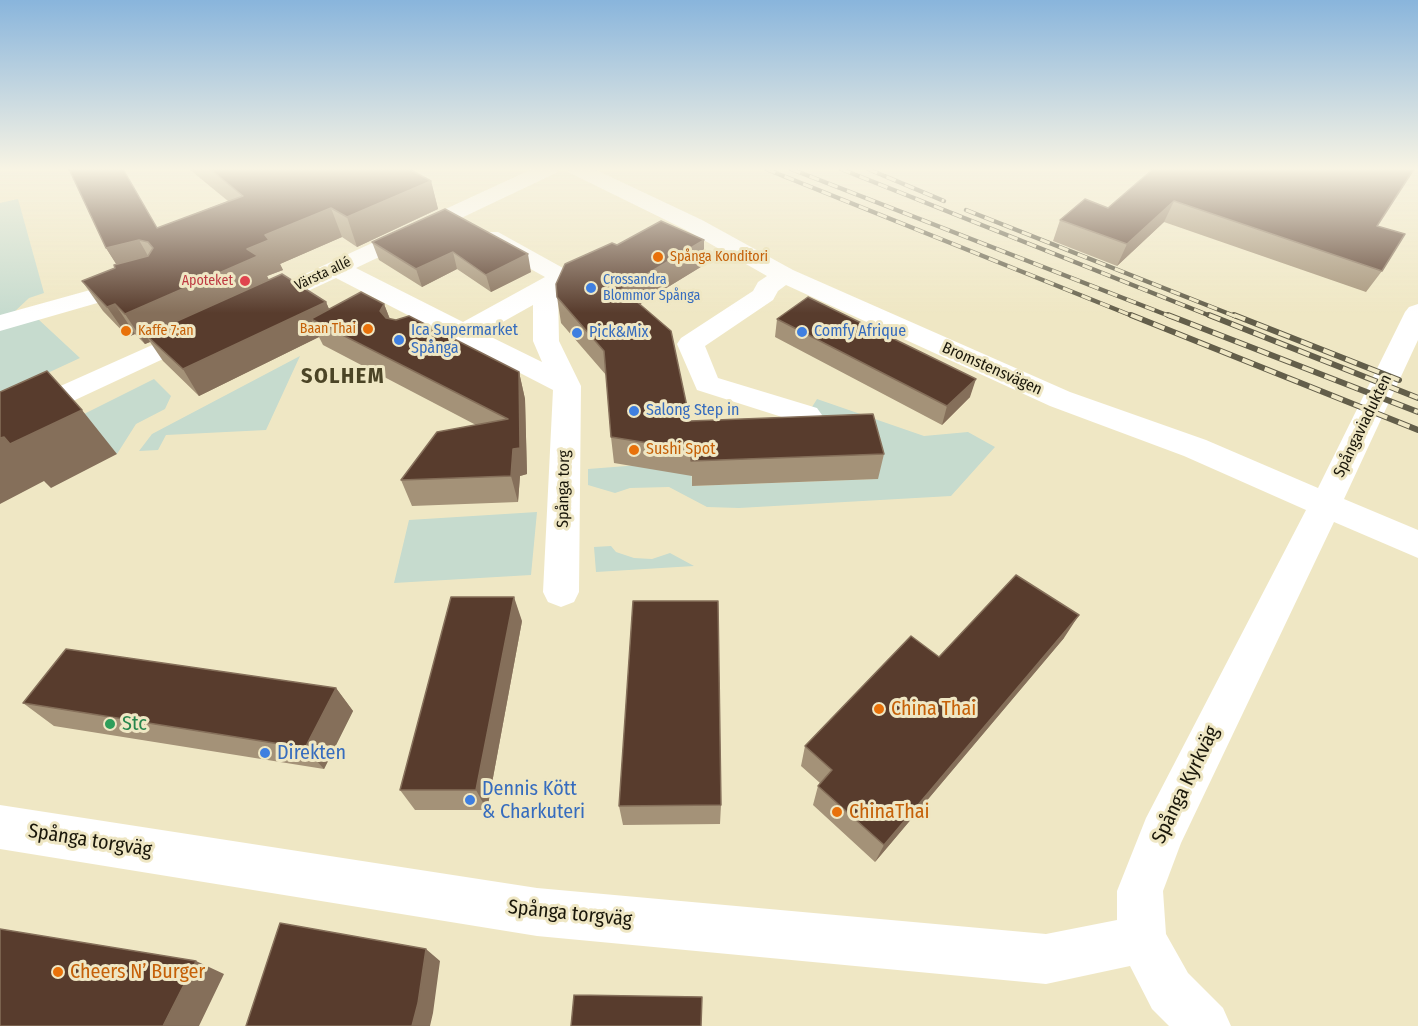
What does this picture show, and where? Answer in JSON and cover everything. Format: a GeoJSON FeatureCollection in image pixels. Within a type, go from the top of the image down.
{"type":"FeatureCollection","features":[{"type":"Feature","properties":{"kind":"street","name":"Värsta allé"},"geometry":{"type":"LineString","coordinates":[[0,425],[446,217]]}},
{"type":"Feature","properties":{"kind":"street"},"geometry":{"type":"LineString","coordinates":[[453,217],[554,282]]}},
{"type":"Feature","properties":{"kind":"street","name":"Bromstensvägen"},"geometry":{"type":"LineString","coordinates":[[677,217],[784,275],[1060,399],[1195,448],[1418,545]]}},
{"type":"Feature","properties":{"kind":"street"},"geometry":{"type":"LineString","coordinates":[[463,333],[554,282],[626,247]]}},
{"type":"Feature","properties":{"kind":"street"},"geometry":{"type":"LineString","coordinates":[[336,268],[567,386]]}},
{"type":"Feature","properties":{"kind":"street"},"geometry":{"type":"LineString","coordinates":[[784,275],[767,287],[764,294],[690,344],[707,384],[807,415]]}},
{"type":"Feature","properties":{"kind":"street"},"geometry":{"type":"LineString","coordinates":[[0,323],[156,279]]}},
{"type":"Feature","properties":{"kind":"street","name":"Spånga torg"},"geometry":{"type":"LineString","coordinates":[[554,282],[546,341],[567,386],[561,592]]}},
{"type":"Feature","properties":{"kind":"street","name":"Spångaviadukten"},"geometry":{"type":"LineString","coordinates":[[1308,541],[1418,312]]}},
{"type":"Feature","properties":{"kind":"street"},"geometry":{"type":"LineString","coordinates":[[405,336],[435,318]]}},
{"type":"Feature","properties":{"kind":"street","name":"Spånga Kyrkväg"},"geometry":{"type":"LineString","coordinates":[[1204,1026],[1170,991],[1142,939],[1140,891],[1162,834],[1308,541]]}},
{"type":"Feature","properties":{"kind":"street","name":"Spånga torgväg"},"geometry":{"type":"LineString","coordinates":[[0,826],[537,912],[1046,959],[1142,939]]}},
{"type":"Feature","properties":{"kind":"green space"},"geometry":{"type":"Polygon","coordinates":[[[0,217],[23,217],[44,293],[29,298],[11,315],[0,318],[0,217]]]}},
{"type":"Feature","properties":{"kind":"green space"},"geometry":{"type":"Polygon","coordinates":[[[38,319],[80,358],[0,395],[0,329],[38,319]]]}},
{"type":"Feature","properties":{"kind":"green space"},"geometry":{"type":"Polygon","coordinates":[[[300,356],[266,430],[166,435],[158,450],[139,451],[152,434],[300,356]]]}},
{"type":"Feature","properties":{"kind":"green space"},"geometry":{"type":"Polygon","coordinates":[[[154,379],[171,396],[165,409],[136,424],[117,454],[82,415],[154,379]]]}},
{"type":"Feature","properties":{"kind":"green space"},"geometry":{"type":"Polygon","coordinates":[[[817,399],[924,436],[968,432],[995,447],[951,496],[739,508],[707,507],[669,487],[630,488],[615,493],[588,485],[588,469],[691,461],[692,486],[877,479],[807,415],[817,399]]]}},
{"type":"Feature","properties":{"kind":"green space"},"geometry":{"type":"Polygon","coordinates":[[[537,512],[531,575],[394,583],[409,520],[537,512]]]}},
{"type":"Feature","properties":{"kind":"green space"},"geometry":{"type":"Polygon","coordinates":[[[611,546],[616,552],[634,558],[652,559],[670,553],[694,566],[596,572],[594,547],[611,546]]]}},
{"type":"Feature","properties":{"kind":"building"},"geometry":{"type":"Polygon","coordinates":[[[91,217],[151,217],[157,228],[187,217],[309,217],[265,235],[269,240],[247,249],[258,256],[125,314],[115,304],[107,307],[82,281],[115,268],[114,265],[148,256],[153,248],[148,242],[139,240],[106,248],[91,217]]]}},
{"type":"Feature","properties":{"kind":"building"},"geometry":{"type":"Polygon","coordinates":[[[428,217],[460,217],[528,254],[486,275],[453,252],[416,269],[372,242],[428,217]]]}},
{"type":"Feature","properties":{"kind":"building"},"geometry":{"type":"Polygon","coordinates":[[[1064,217],[1157,217],[1127,244],[1060,220],[1064,217]]]}},
{"type":"Feature","properties":{"kind":"building"},"geometry":{"type":"Polygon","coordinates":[[[1221,217],[1383,217],[1377,226],[1405,234],[1382,271],[1221,217]]]}},
{"type":"Feature","properties":{"kind":"building"},"geometry":{"type":"Polygon","coordinates":[[[661,221],[704,240],[622,289],[671,331],[690,421],[873,414],[884,454],[691,461],[691,450],[611,437],[604,351],[557,297],[556,284],[565,264],[612,243],[617,245],[661,221]]]}},
{"type":"Feature","properties":{"kind":"building"},"geometry":{"type":"Polygon","coordinates":[[[282,274],[326,302],[183,369],[146,335],[282,274]]]}},
{"type":"Feature","properties":{"kind":"building"},"geometry":{"type":"Polygon","coordinates":[[[361,292],[384,304],[380,311],[386,318],[396,320],[409,316],[519,372],[520,448],[513,449],[511,476],[401,480],[437,432],[508,419],[311,319],[361,292]]]}},
{"type":"Feature","properties":{"kind":"building"},"geometry":{"type":"Polygon","coordinates":[[[808,297],[976,379],[947,406],[777,319],[808,297]]]}},
{"type":"Feature","properties":{"kind":"building"},"geometry":{"type":"Polygon","coordinates":[[[47,371],[82,410],[10,444],[4,437],[0,438],[0,392],[47,371]]]}},
{"type":"Feature","properties":{"kind":"building"},"geometry":{"type":"Polygon","coordinates":[[[1016,575],[1079,615],[884,845],[818,786],[832,770],[805,746],[911,636],[939,657],[1016,575]]]}},
{"type":"Feature","properties":{"kind":"building"},"geometry":{"type":"Polygon","coordinates":[[[451,597],[514,597],[476,790],[400,790],[451,597]]]}},
{"type":"Feature","properties":{"kind":"building"},"geometry":{"type":"Polygon","coordinates":[[[633,601],[718,601],[721,805],[619,806],[633,601]]]}},
{"type":"Feature","properties":{"kind":"building"},"geometry":{"type":"Polygon","coordinates":[[[66,649],[336,688],[305,748],[23,703],[66,649]]]}},
{"type":"Feature","properties":{"kind":"building"},"geometry":{"type":"Polygon","coordinates":[[[280,923],[426,949],[412,1026],[246,1026],[280,923]]]}},
{"type":"Feature","properties":{"kind":"building"},"geometry":{"type":"Polygon","coordinates":[[[0,929],[196,961],[163,1026],[0,1026],[0,929]]]}},
{"type":"Feature","properties":{"kind":"building"},"geometry":{"type":"Polygon","coordinates":[[[574,995],[702,997],[701,1026],[571,1026],[574,995]]]}},
{"type":"Feature","properties":{"kind":"railway"},"geometry":{"type":"LineString","coordinates":[[885,217],[1135,317]]}},
{"type":"Feature","properties":{"kind":"railway"},"geometry":{"type":"LineString","coordinates":[[914,217],[1172,317]]}},
{"type":"Feature","properties":{"kind":"railway"},"geometry":{"type":"LineString","coordinates":[[961,217],[1213,317]]}},
{"type":"Feature","properties":{"kind":"railway"},"geometry":{"type":"LineString","coordinates":[[983,217],[1237,317]]}},
{"type":"Feature","properties":{"kind":"railway"},"geometry":{"type":"LineString","coordinates":[[1131,315],[1418,430]]}},
{"type":"Feature","properties":{"kind":"railway"},"geometry":{"type":"LineString","coordinates":[[1168,315],[1418,412]]}},
{"type":"Feature","properties":{"kind":"railway"},"geometry":{"type":"LineString","coordinates":[[1209,315],[1418,398]]}},
{"type":"Feature","properties":{"kind":"railway"},"geometry":{"type":"LineString","coordinates":[[1234,315],[1399,380]]}},
{"type":"Feature","properties":{"kind":"place","name":"Spånga Konditori"},"geometry":{"type":"Point","coordinates":[658,257]}},
{"type":"Feature","properties":{"kind":"place","name":"Apoteket"},"geometry":{"type":"Point","coordinates":[245,281]}},
{"type":"Feature","properties":{"kind":"place","name":"Crossandra Blommor Spånga"},"geometry":{"type":"Point","coordinates":[591,288]}},
{"type":"Feature","properties":{"kind":"place","name":"Baan Thai"},"geometry":{"type":"Point","coordinates":[368,329]}},
{"type":"Feature","properties":{"kind":"place","name":"Kaffe 7:an"},"geometry":{"type":"Point","coordinates":[126,331]}},
{"type":"Feature","properties":{"kind":"place","name":"Comfy Afrique"},"geometry":{"type":"Point","coordinates":[802,332]}},
{"type":"Feature","properties":{"kind":"place","name":"Pick&Mix"},"geometry":{"type":"Point","coordinates":[577,333]}},
{"type":"Feature","properties":{"kind":"place","name":"Ica Supermarket Spånga"},"geometry":{"type":"Point","coordinates":[399,340]}},
{"type":"Feature","properties":{"kind":"place","name":"Salong Step in"},"geometry":{"type":"Point","coordinates":[634,411]}},
{"type":"Feature","properties":{"kind":"place","name":"Sushi Spot"},"geometry":{"type":"Point","coordinates":[634,450]}},
{"type":"Feature","properties":{"kind":"place","name":"China Thai"},"geometry":{"type":"Point","coordinates":[879,709]}},
{"type":"Feature","properties":{"kind":"place","name":"Stc"},"geometry":{"type":"Point","coordinates":[110,724]}},
{"type":"Feature","properties":{"kind":"place","name":"Direkten"},"geometry":{"type":"Point","coordinates":[265,753]}},
{"type":"Feature","properties":{"kind":"place","name":"Dennis Kött & Charkuteri"},"geometry":{"type":"Point","coordinates":[470,800]}},
{"type":"Feature","properties":{"kind":"place","name":"ChinaThai"},"geometry":{"type":"Point","coordinates":[837,812]}},
{"type":"Feature","properties":{"kind":"place","name":"Cheers N’ Burger"},"geometry":{"type":"Point","coordinates":[58,972]}},
{"type":"Feature","properties":{"kind":"district","name":"SOLHEM"},"geometry":{"type":"Point","coordinates":[343,377]}}]}
